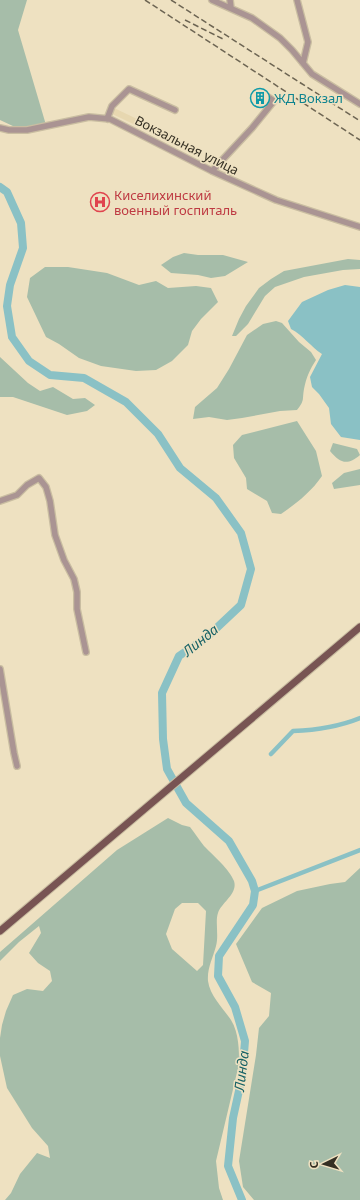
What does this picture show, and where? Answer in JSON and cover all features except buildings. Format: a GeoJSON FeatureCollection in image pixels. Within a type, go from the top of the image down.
{"type":"FeatureCollection","features":[{"type":"Feature","properties":{"kind":"main road"},"geometry":{"type":"LineString","coordinates":[[0,931],[360,627]]}},
{"type":"Feature","properties":{"kind":"street"},"geometry":{"type":"LineString","coordinates":[[212,0],[252,18],[280,38],[316,77],[360,104]]}},
{"type":"Feature","properties":{"kind":"street"},"geometry":{"type":"LineString","coordinates":[[230,0],[230,8]]}},
{"type":"Feature","properties":{"kind":"street"},"geometry":{"type":"LineString","coordinates":[[297,0],[308,42],[303,63]]}},
{"type":"Feature","properties":{"kind":"street"},"geometry":{"type":"LineString","coordinates":[[107,119],[112,106],[129,89],[175,110]]}},
{"type":"Feature","properties":{"kind":"street"},"geometry":{"type":"LineString","coordinates":[[212,171],[252,128],[274,101],[268,97]]}},
{"type":"Feature","properties":{"kind":"street","name":"Вокзальная улица"},"geometry":{"type":"LineString","coordinates":[[0,128],[9,130],[27,130],[89,117],[107,119],[124,125],[212,171],[276,200],[360,227]]}},
{"type":"Feature","properties":{"kind":"street"},"geometry":{"type":"LineString","coordinates":[[0,501],[17,495],[27,485],[39,478],[46,487],[50,501],[55,535],[78,592],[77,609],[86,652]]}},
{"type":"Feature","properties":{"kind":"street"},"geometry":{"type":"LineString","coordinates":[[0,669],[14,753],[18,766]]}},
{"type":"Feature","properties":{"kind":"shaded area"},"geometry":{"type":"Polygon","coordinates":[[[112,107],[162,131],[159,136],[110,113],[112,107]]]}},
{"type":"Feature","properties":{"kind":"green space"},"geometry":{"type":"Polygon","coordinates":[[[0,0],[27,0],[18,30],[46,125],[15,127],[0,120],[0,0]]]}},
{"type":"Feature","properties":{"kind":"green space"},"geometry":{"type":"Polygon","coordinates":[[[184,253],[198,255],[223,255],[248,262],[225,276],[211,278],[198,275],[171,273],[161,265],[173,257],[184,253]]]}},
{"type":"Feature","properties":{"kind":"green space"},"geometry":{"type":"Polygon","coordinates":[[[348,259],[360,260],[360,269],[343,270],[304,277],[275,287],[265,296],[248,324],[236,336],[232,336],[246,306],[259,288],[271,279],[284,271],[348,259]]]}},
{"type":"Feature","properties":{"kind":"green space"},"geometry":{"type":"Polygon","coordinates":[[[45,267],[68,267],[107,273],[139,285],[156,281],[168,288],[196,286],[211,288],[218,302],[201,319],[192,331],[188,345],[172,361],[156,370],[136,371],[101,366],[79,358],[46,337],[27,297],[30,278],[45,267]]]}},
{"type":"Feature","properties":{"kind":"green space"},"geometry":{"type":"Polygon","coordinates":[[[276,321],[282,323],[299,342],[311,352],[316,360],[307,377],[300,407],[297,410],[280,411],[227,420],[209,417],[193,419],[195,407],[217,388],[247,335],[263,324],[276,321]]]}},
{"type":"Feature","properties":{"kind":"green space"},"geometry":{"type":"Polygon","coordinates":[[[0,357],[28,383],[40,391],[53,387],[73,399],[85,398],[95,405],[87,411],[67,415],[13,397],[0,397],[0,357]]]}},
{"type":"Feature","properties":{"kind":"green space"},"geometry":{"type":"Polygon","coordinates":[[[297,421],[316,451],[322,476],[318,482],[293,506],[281,514],[272,513],[267,501],[247,489],[246,478],[234,458],[233,445],[242,435],[297,421]]]}},
{"type":"Feature","properties":{"kind":"green space"},"geometry":{"type":"Polygon","coordinates":[[[333,443],[357,449],[360,455],[351,461],[344,462],[330,451],[333,443]]]}},
{"type":"Feature","properties":{"kind":"green space"},"geometry":{"type":"Polygon","coordinates":[[[360,469],[360,485],[334,489],[332,483],[344,473],[360,469]]]}},
{"type":"Feature","properties":{"kind":"green space"},"geometry":{"type":"Polygon","coordinates":[[[168,818],[190,827],[204,846],[225,867],[234,881],[235,886],[232,894],[218,913],[217,942],[209,967],[208,976],[211,992],[234,1025],[239,1047],[239,1064],[216,1161],[219,1188],[223,1200],[5,1200],[11,1193],[20,1174],[37,1153],[50,1158],[48,1146],[32,1128],[7,1088],[0,1056],[2,1025],[13,995],[27,989],[43,991],[52,981],[50,971],[38,963],[29,953],[41,933],[39,926],[19,942],[0,961],[0,952],[117,850],[168,818]],[[182,903],[175,909],[166,934],[172,949],[197,971],[203,965],[206,911],[198,903],[182,903]]]}},
{"type":"Feature","properties":{"kind":"green space"},"geometry":{"type":"Polygon","coordinates":[[[360,868],[360,1200],[254,1200],[243,1187],[239,1161],[259,1028],[269,1016],[271,993],[252,982],[236,944],[262,908],[297,891],[345,882],[360,868]]]}},
{"type":"Feature","properties":{"kind":"water"},"geometry":{"type":"Polygon","coordinates":[[[345,285],[360,287],[360,440],[341,437],[331,424],[329,408],[312,387],[310,377],[322,354],[291,329],[288,321],[302,302],[328,290],[345,285]]]}},
{"type":"Feature","properties":{"kind":"waterway","name":"Линда"},"geometry":{"type":"LineString","coordinates":[[0,187],[7,192],[21,223],[23,248],[10,285],[7,306],[12,337],[29,361],[50,375],[84,378],[126,402],[158,434],[180,468],[216,498],[241,533],[251,569],[241,605],[207,637],[179,656],[162,693],[163,739],[167,769],[186,803],[229,841],[252,881],[255,891],[253,905],[219,956],[218,976],[235,1007],[245,1041],[242,1077],[233,1118],[228,1166],[242,1200]]}},
{"type":"Feature","properties":{"kind":"waterway"},"geometry":{"type":"LineString","coordinates":[[271,754],[293,731],[327,728],[360,718]]}},
{"type":"Feature","properties":{"kind":"waterway"},"geometry":{"type":"LineString","coordinates":[[255,891],[360,850]]}},
{"type":"Feature","properties":{"kind":"railway"},"geometry":{"type":"LineString","coordinates":[[145,0],[360,140]]}},
{"type":"Feature","properties":{"kind":"railway"},"geometry":{"type":"LineString","coordinates":[[171,0],[360,121]]}},
{"type":"Feature","properties":{"kind":"railway"},"geometry":{"type":"LineString","coordinates":[[185,20],[223,39]]}},
{"type":"Feature","properties":{"kind":"place","name":"ЖД Вокзал"},"geometry":{"type":"Point","coordinates":[260,98]}},
{"type":"Feature","properties":{"kind":"place","name":"Киселихинский военный госпиталь"},"geometry":{"type":"Point","coordinates":[100,202]}}]}
